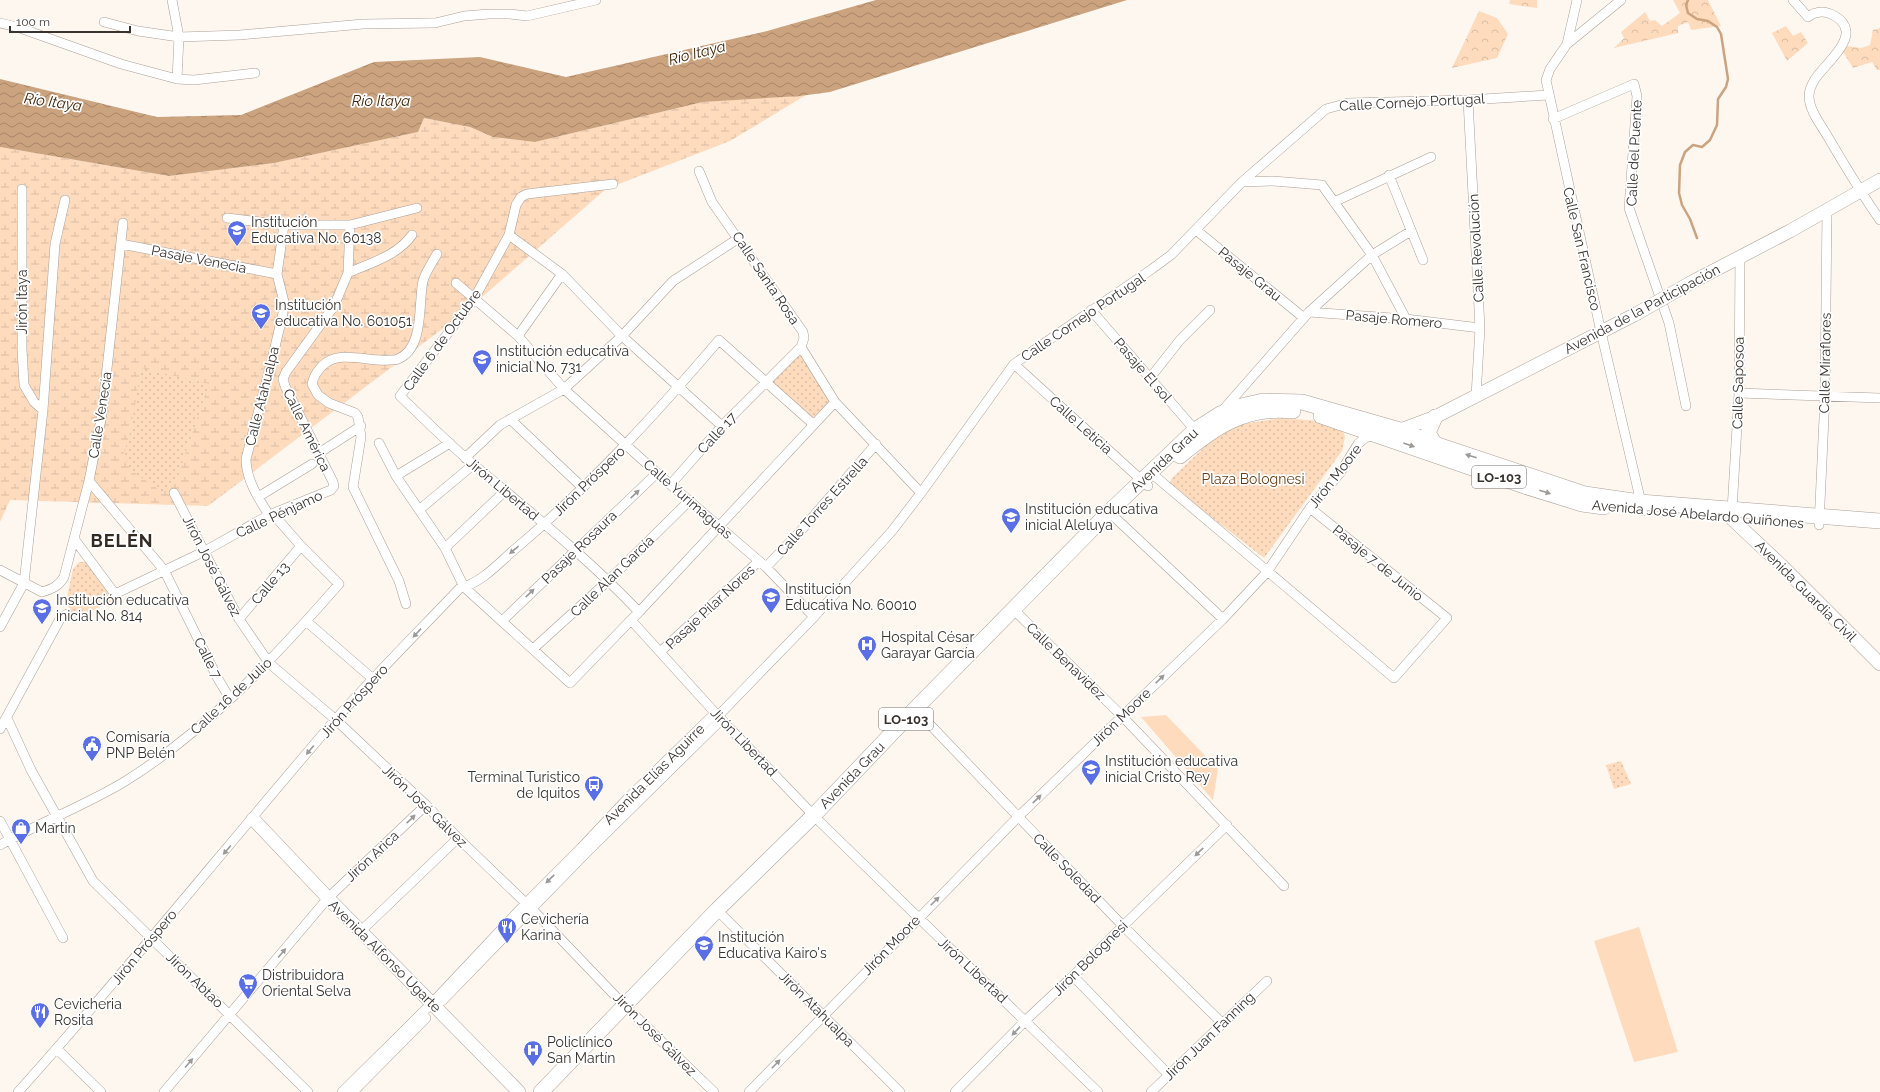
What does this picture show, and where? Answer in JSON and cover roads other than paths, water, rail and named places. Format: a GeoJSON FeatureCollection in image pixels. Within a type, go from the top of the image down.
{"type":"FeatureCollection","features":[{"type":"Feature","properties":{"kind":"main road","name":"Avenida de la Participación"},"geometry":{"type":"LineString","coordinates":[[1400,430],[1435,417],[1636,314],[1880,180]]}},
{"type":"Feature","properties":{"kind":"main road","name":"Avenida Grau"},"geometry":{"type":"LineString","coordinates":[[541,1092],[628,1008],[720,913],[817,819],[918,712],[1149,479],[1195,430],[1220,414],[1241,406],[1263,401],[1302,402]]}},
{"type":"Feature","properties":{"kind":"main road","name":"Avenida José Abelardo Quiñones"},"geometry":{"type":"LineString","coordinates":[[1302,402],[1400,430],[1435,444],[1585,494],[1642,507]]}},
{"type":"Feature","properties":{"kind":"main road","name":"Avenida José Abelardo Quiñones"},"geometry":{"type":"LineString","coordinates":[[1149,479],[1216,427],[1240,416],[1288,411],[1312,413],[1582,504],[1642,507],[1819,521],[1880,521]]}},
{"type":"Feature","properties":{"kind":"main road"},"geometry":{"type":"LineString","coordinates":[[1435,417],[1428,433],[1435,444]]}},
{"type":"Feature","properties":{"kind":"main road","name":"Avenida Guardia Civil"},"geometry":{"type":"LineString","coordinates":[[1732,515],[1880,664]]}},
{"type":"Feature","properties":{"kind":"main road","name":"Avenida José Abelardo Quiñones"},"geometry":{"type":"LineString","coordinates":[[1819,521],[1880,530]]}},
{"type":"Feature","properties":{"kind":"main road","name":"Avenida Alfonso Ugarte"},"geometry":{"type":"LineString","coordinates":[[253,819],[361,932],[519,1092]]}},
{"type":"Feature","properties":{"kind":"main road","name":"Avenida Grau"},"geometry":{"type":"LineString","coordinates":[[554,1092],[628,1008]]}},
{"type":"Feature","properties":{"kind":"street"},"geometry":{"type":"LineString","coordinates":[[172,0],[179,36],[177,79]]}},
{"type":"Feature","properties":{"kind":"street"},"geometry":{"type":"LineString","coordinates":[[104,22],[138,31],[179,36],[240,35],[370,24],[435,23],[464,16],[489,14],[527,16],[596,0]]}},
{"type":"Feature","properties":{"kind":"street","name":"Calle San Francisco"},"geometry":{"type":"LineString","coordinates":[[1577,0],[1567,44],[1550,69],[1546,80],[1553,119],[1642,507]]}},
{"type":"Feature","properties":{"kind":"street"},"geometry":{"type":"LineString","coordinates":[[1567,44],[1621,0]]}},
{"type":"Feature","properties":{"kind":"street"},"geometry":{"type":"LineString","coordinates":[[1794,0],[1808,17],[1817,12],[1829,13],[1837,17],[1846,28],[1845,42],[1816,78],[1811,86],[1809,96],[1814,113],[1860,192],[1880,220]]}},
{"type":"Feature","properties":{"kind":"street"},"geometry":{"type":"LineString","coordinates":[[0,23],[17,27],[121,64],[177,79],[194,80],[255,74]]}},
{"type":"Feature","properties":{"kind":"street","name":"Calle del Puente"},"geometry":{"type":"LineString","coordinates":[[1553,119],[1634,84],[1637,96],[1629,208],[1669,324],[1686,406]]}},
{"type":"Feature","properties":{"kind":"street","name":"Calle Cornejo Portugal"},"geometry":{"type":"LineString","coordinates":[[718,716],[814,617],[892,531],[1014,364],[1171,255],[1242,182],[1326,109],[1336,105],[1361,103],[1468,100],[1548,95]]}},
{"type":"Feature","properties":{"kind":"street","name":"Calle Revolución"},"geometry":{"type":"LineString","coordinates":[[1468,100],[1480,328],[1476,396]]}},
{"type":"Feature","properties":{"kind":"street"},"geometry":{"type":"LineString","coordinates":[[1334,202],[1389,175],[1431,157]]}},
{"type":"Feature","properties":{"kind":"street","name":"Calle Santa Rosa"},"geometry":{"type":"LineString","coordinates":[[699,171],[712,202],[739,238],[803,332],[804,338],[801,347]]}},
{"type":"Feature","properties":{"kind":"street"},"geometry":{"type":"LineString","coordinates":[[1389,175],[1423,260]]}},
{"type":"Feature","properties":{"kind":"street"},"geometry":{"type":"LineString","coordinates":[[1242,182],[1273,181],[1322,185],[1372,255],[1406,319]]}},
{"type":"Feature","properties":{"kind":"street","name":"Calle 6 de Octubre"},"geometry":{"type":"LineString","coordinates":[[400,396],[474,300],[509,235],[516,204],[521,197],[527,194],[613,184]]}},
{"type":"Feature","properties":{"kind":"street","name":"Jirón Itaya"},"geometry":{"type":"LineString","coordinates":[[22,188],[22,349],[24,386],[34,402],[43,410]]}},
{"type":"Feature","properties":{"kind":"street","name":"Jirón Itaya"},"geometry":{"type":"LineString","coordinates":[[24,583],[43,410],[51,281],[55,244],[65,200]]}},
{"type":"Feature","properties":{"kind":"street"},"geometry":{"type":"LineString","coordinates":[[227,218],[284,225],[350,224],[417,208]]}},
{"type":"Feature","properties":{"kind":"street","name":"Calle Miraflores"},"geometry":{"type":"LineString","coordinates":[[1819,521],[1825,396],[1827,210]]}},
{"type":"Feature","properties":{"kind":"street","name":"Calle Venecia"},"geometry":{"type":"LineString","coordinates":[[24,583],[42,592],[52,589],[60,583],[64,577],[75,540],[102,414],[123,223]]}},
{"type":"Feature","properties":{"kind":"street","name":"Calle América"},"geometry":{"type":"LineString","coordinates":[[334,486],[285,386],[283,379],[286,372],[334,306],[348,273],[350,224]]}},
{"type":"Feature","properties":{"kind":"street","name":"Calle Atahualpa"},"geometry":{"type":"LineString","coordinates":[[284,225],[277,274],[279,288],[284,302],[283,313],[246,458],[246,469],[258,497],[271,514],[339,584]]}},
{"type":"Feature","properties":{"kind":"street","name":"Pasaje Grau"},"geometry":{"type":"LineString","coordinates":[[1196,230],[1306,315]]}},
{"type":"Feature","properties":{"kind":"street","name":"Avenida Grau"},"geometry":{"type":"LineString","coordinates":[[1220,414],[1306,315],[1372,255],[1411,231]]}},
{"type":"Feature","properties":{"kind":"street"},"geometry":{"type":"LineString","coordinates":[[348,273],[388,256],[405,244],[412,235]]}},
{"type":"Feature","properties":{"kind":"street"},"geometry":{"type":"LineString","coordinates":[[509,235],[562,274],[622,336],[722,426]]}},
{"type":"Feature","properties":{"kind":"street"},"geometry":{"type":"LineString","coordinates":[[466,458],[500,425],[564,389],[622,336],[673,281],[739,238]]}},
{"type":"Feature","properties":{"kind":"street","name":"Pasaje Venecia"},"geometry":{"type":"LineString","coordinates":[[121,244],[277,274]]}},
{"type":"Feature","properties":{"kind":"street"},"geometry":{"type":"LineString","coordinates":[[406,604],[399,581],[353,488],[360,449],[361,426],[358,417],[355,413],[330,403],[318,395],[312,384],[314,374],[326,362],[340,357],[381,361],[398,360],[408,351],[417,335],[421,314],[423,282],[428,268],[437,254]]}},
{"type":"Feature","properties":{"kind":"street","name":"Calle Saposoa"},"geometry":{"type":"LineString","coordinates":[[1732,515],[1739,393],[1740,257]]}},
{"type":"Feature","properties":{"kind":"street"},"geometry":{"type":"LineString","coordinates":[[518,336],[562,274]]}},
{"type":"Feature","properties":{"kind":"street","name":"Calle Yurimaguas"},"geometry":{"type":"LineString","coordinates":[[456,283],[474,300],[518,336],[564,389],[626,446],[763,564],[814,617]]}},
{"type":"Feature","properties":{"kind":"street","name":"Pasaje El sol"},"geometry":{"type":"LineString","coordinates":[[1091,310],[1195,430]]}},
{"type":"Feature","properties":{"kind":"street"},"geometry":{"type":"LineString","coordinates":[[1150,378],[1180,340],[1210,310]]}},
{"type":"Feature","properties":{"kind":"street","name":"Pasaje Romero"},"geometry":{"type":"LineString","coordinates":[[1306,315],[1406,319],[1480,328]]}},
{"type":"Feature","properties":{"kind":"street","name":"Jirón Próspero"},"geometry":{"type":"LineString","coordinates":[[18,1092],[57,1049],[336,720],[373,679],[460,588],[475,583],[544,525],[626,446],[719,340],[766,382]]}},
{"type":"Feature","properties":{"kind":"street"},"geometry":{"type":"LineString","coordinates":[[801,347],[835,402],[921,493]]}},
{"type":"Feature","properties":{"kind":"street","name":"Calle 17"},"geometry":{"type":"LineString","coordinates":[[671,484],[722,426],[801,347]]}},
{"type":"Feature","properties":{"kind":"street","name":"Calle Leticia"},"geometry":{"type":"LineString","coordinates":[[1014,364],[1149,479],[1267,572],[1394,678]]}},
{"type":"Feature","properties":{"kind":"street"},"geometry":{"type":"LineString","coordinates":[[766,382],[813,424]]}},
{"type":"Feature","properties":{"kind":"street"},"geometry":{"type":"LineString","coordinates":[[1739,393],[1880,398]]}},
{"type":"Feature","properties":{"kind":"street","name":"Jirón Libertad"},"geometry":{"type":"LineString","coordinates":[[400,396],[466,458],[506,490],[544,525],[609,580],[639,612]]}},
{"type":"Feature","properties":{"kind":"street"},"geometry":{"type":"LineString","coordinates":[[379,443],[396,476],[445,548],[464,587],[570,683],[720,527],[813,424],[835,402]]}},
{"type":"Feature","properties":{"kind":"street"},"geometry":{"type":"LineString","coordinates":[[510,419],[583,488]]}},
{"type":"Feature","properties":{"kind":"street"},"geometry":{"type":"LineString","coordinates":[[319,453],[361,426]]}},
{"type":"Feature","properties":{"kind":"street","name":"Jirón Moore"},"geometry":{"type":"LineString","coordinates":[[749,1092],[918,918],[1018,818],[1223,619],[1267,572],[1310,508],[1333,482],[1358,444],[1365,438],[1376,434],[1400,430]]}},
{"type":"Feature","properties":{"kind":"street"},"geometry":{"type":"LineString","coordinates":[[396,476],[450,443]]}},
{"type":"Feature","properties":{"kind":"street","name":"Calle Torres Estrella"},"geometry":{"type":"LineString","coordinates":[[763,564],[797,535],[876,444]]}},
{"type":"Feature","properties":{"kind":"street"},"geometry":{"type":"LineString","coordinates":[[258,497],[312,464]]}},
{"type":"Feature","properties":{"kind":"street"},"geometry":{"type":"LineString","coordinates":[[419,510],[474,464]]}},
{"type":"Feature","properties":{"kind":"street","name":"Pasaje Rosaura"},"geometry":{"type":"LineString","coordinates":[[502,621],[657,473]]}},
{"type":"Feature","properties":{"kind":"street","name":"Calle 7"},"geometry":{"type":"LineString","coordinates":[[89,480],[164,570],[217,677],[230,699]]}},
{"type":"Feature","properties":{"kind":"street","name":"Calle Pénjamo"},"geometry":{"type":"LineString","coordinates":[[75,540],[115,594],[203,552],[271,514],[331,490],[334,486]]}},
{"type":"Feature","properties":{"kind":"street"},"geometry":{"type":"LineString","coordinates":[[445,548],[506,490]]}},
{"type":"Feature","properties":{"kind":"street","name":"Jirón José Gálvez"},"geometry":{"type":"LineString","coordinates":[[174,493],[239,620],[269,662],[336,720],[426,805],[529,906],[628,1008],[714,1092]]}},
{"type":"Feature","properties":{"kind":"street","name":"Calle Alan García"},"geometry":{"type":"LineString","coordinates":[[533,649],[609,580],[690,501]]}},
{"type":"Feature","properties":{"kind":"street","name":"Pasaje 7 de Junio"},"geometry":{"type":"LineString","coordinates":[[1310,508],[1447,618],[1394,678]]}},
{"type":"Feature","properties":{"kind":"street"},"geometry":{"type":"LineString","coordinates":[[1112,515],[1223,619]]}},
{"type":"Feature","properties":{"kind":"street","name":"Calle 13"},"geometry":{"type":"LineString","coordinates":[[239,620],[301,546]]}},
{"type":"Feature","properties":{"kind":"street","name":"Pasaje Pilar Nores"},"geometry":{"type":"LineString","coordinates":[[660,652],[763,564]]}},
{"type":"Feature","properties":{"kind":"street"},"geometry":{"type":"LineString","coordinates":[[0,570],[24,583],[0,627]]}},
{"type":"Feature","properties":{"kind":"street","name":"Calle 16 de Julio"},"geometry":{"type":"LineString","coordinates":[[0,845],[100,796],[146,768],[192,734],[269,662],[339,584]]}},
{"type":"Feature","properties":{"kind":"street","name":"Calle Benavidez"},"geometry":{"type":"LineString","coordinates":[[1016,612],[1122,716],[1284,886]]}},
{"type":"Feature","properties":{"kind":"street"},"geometry":{"type":"LineString","coordinates":[[0,729],[60,619],[67,614]]}},
{"type":"Feature","properties":{"kind":"street","name":"Jirón Libertad"},"geometry":{"type":"LineString","coordinates":[[631,620],[718,716],[817,819],[918,918],[1026,1020],[1098,1092]]}},
{"type":"Feature","properties":{"kind":"street"},"geometry":{"type":"LineString","coordinates":[[306,621],[373,679]]}},
{"type":"Feature","properties":{"kind":"street","name":"Calle Soledad"},"geometry":{"type":"LineString","coordinates":[[918,712],[1123,926],[1222,1023]]}},
{"type":"Feature","properties":{"kind":"street","name":"Avenida Elías Aguirre"},"geometry":{"type":"LineString","coordinates":[[353,1092],[434,1005],[617,816],[717,724],[718,716]]}},
{"type":"Feature","properties":{"kind":"street","name":"Jirón Abtao"},"geometry":{"type":"LineString","coordinates":[[7,718],[31,770],[93,881],[308,1092]]}},
{"type":"Feature","properties":{"kind":"street","name":"Jirón Arica"},"geometry":{"type":"LineString","coordinates":[[164,1092],[328,898],[426,805]]}},
{"type":"Feature","properties":{"kind":"street"},"geometry":{"type":"LineString","coordinates":[[0,821],[63,938]]}},
{"type":"Feature","properties":{"kind":"street","name":"Jirón Bolognesi"},"geometry":{"type":"LineString","coordinates":[[955,1092],[1026,1020],[1227,825]]}},
{"type":"Feature","properties":{"kind":"street"},"geometry":{"type":"LineString","coordinates":[[361,932],[458,838]]}},
{"type":"Feature","properties":{"kind":"street","name":"Jirón Atahualpa"},"geometry":{"type":"LineString","coordinates":[[720,913],[900,1092]]}},
{"type":"Feature","properties":{"kind":"street"},"geometry":{"type":"LineString","coordinates":[[1073,976],[1168,1074]]}},
{"type":"Feature","properties":{"kind":"street","name":"Jirón Juan Fanning"},"geometry":{"type":"LineString","coordinates":[[1151,1092],[1267,980]]}},
{"type":"Feature","properties":{"kind":"street","name":"Avenida Elías Aguirre"},"geometry":{"type":"LineString","coordinates":[[342,1092],[434,1005]]}},
{"type":"Feature","properties":{"kind":"street"},"geometry":{"type":"LineString","coordinates":[[57,1049],[101,1092]]}},
{"type":"Feature","properties":{"kind":"water","name":"Río Itaya"},"geometry":{"type":"Polygon","coordinates":[[[876,0],[1127,0],[830,92],[800,96],[703,102],[535,142],[493,137],[470,127],[424,118],[418,132],[274,163],[169,176],[0,147],[0,79],[157,117],[241,115],[374,62],[480,57],[566,77],[767,31],[876,0]]]}},
{"type":"Feature","properties":{"kind":"waterway"},"geometry":{"type":"LineString","coordinates":[[1688,0],[1686,5],[1688,13],[1697,19],[1708,21],[1717,27],[1721,34],[1728,79],[1726,87],[1718,99],[1717,125],[1710,140],[1702,147],[1693,145],[1685,152],[1680,165],[1679,193],[1682,205],[1690,219],[1697,238]]}},
{"type":"Feature","properties":{"kind":"place","name":"Institución Educativa No. 60138"},"geometry":{"type":"Point","coordinates":[237,247]}},
{"type":"Feature","properties":{"kind":"place","name":"Institución educativa No. 601051"},"geometry":{"type":"Point","coordinates":[261,330]}},
{"type":"Feature","properties":{"kind":"place","name":"Institución educativa inicial No. 731"},"geometry":{"type":"Point","coordinates":[482,376]}},
{"type":"Feature","properties":{"kind":"place","name":"Institución educativa inicial Aleluya"},"geometry":{"type":"Point","coordinates":[1011,534]}},
{"type":"Feature","properties":{"kind":"place","name":"Institución Educativa No. 60010"},"geometry":{"type":"Point","coordinates":[771,614]}},
{"type":"Feature","properties":{"kind":"place","name":"Institución educativa inicial No. 814"},"geometry":{"type":"Point","coordinates":[42,625]}},
{"type":"Feature","properties":{"kind":"place","name":"Hospital César Garayar García"},"geometry":{"type":"Point","coordinates":[867,662]}},
{"type":"Feature","properties":{"kind":"place","name":"Comisaría PNP Belén"},"geometry":{"type":"Point","coordinates":[92,762]}},
{"type":"Feature","properties":{"kind":"place","name":"Institución educativa inicial Cristo Rey"},"geometry":{"type":"Point","coordinates":[1091,786]}},
{"type":"Feature","properties":{"kind":"place","name":"Terminal Turistico de Iquitos"},"geometry":{"type":"Point","coordinates":[594,802]}},
{"type":"Feature","properties":{"kind":"place","name":"Martin"},"geometry":{"type":"Point","coordinates":[21,845]}},
{"type":"Feature","properties":{"kind":"place","name":"Cevichería Karina"},"geometry":{"type":"Point","coordinates":[507,944]}},
{"type":"Feature","properties":{"kind":"place","name":"Institución Educativa Kairo's"},"geometry":{"type":"Point","coordinates":[704,962]}},
{"type":"Feature","properties":{"kind":"place","name":"Distribuidora Oriental Selva"},"geometry":{"type":"Point","coordinates":[248,1000]}},
{"type":"Feature","properties":{"kind":"place","name":"Cevicheria Rosita"},"geometry":{"type":"Point","coordinates":[40,1029]}},
{"type":"Feature","properties":{"kind":"place","name":"Policlínico San Martín"},"geometry":{"type":"Point","coordinates":[533,1067]}},
{"type":"Feature","properties":{"kind":"district","name":"BELÉN"},"geometry":{"type":"Point","coordinates":[122,541]}},
{"type":"Feature","properties":{"kind":"park label","name":"Plaza Bolognesi"},"geometry":{"type":"Point","coordinates":[1253,479]}}]}
